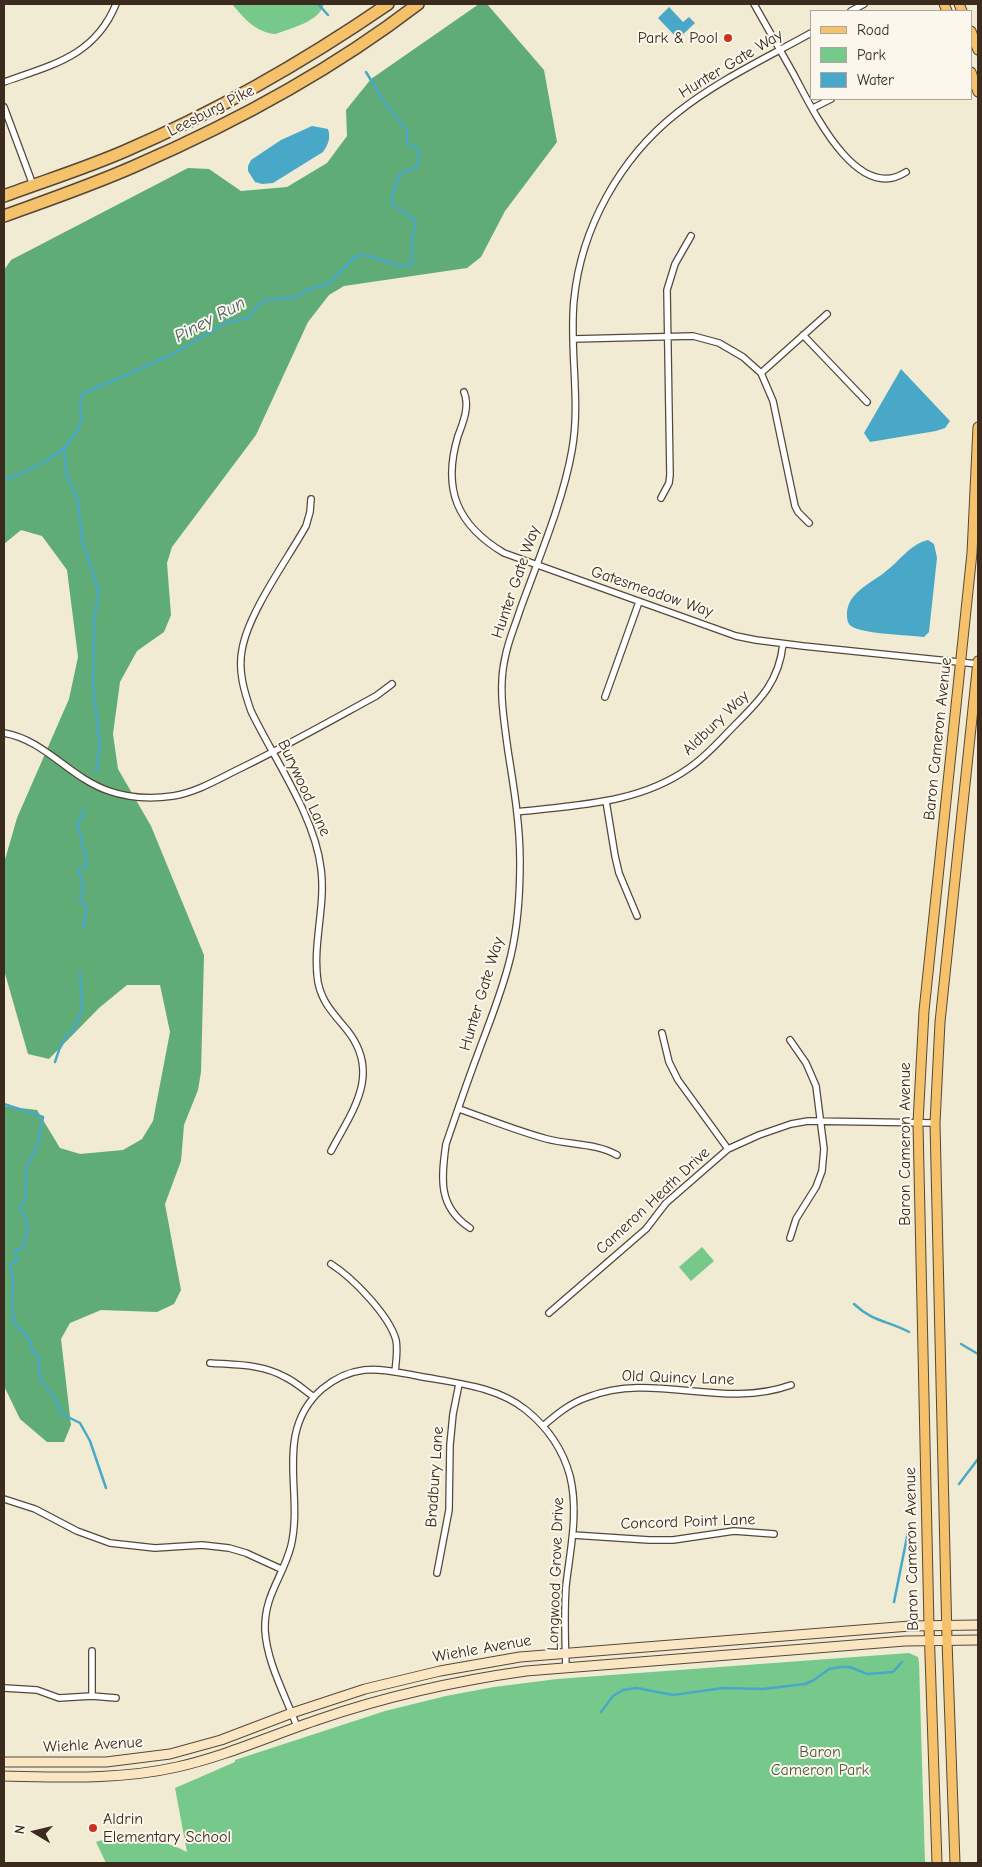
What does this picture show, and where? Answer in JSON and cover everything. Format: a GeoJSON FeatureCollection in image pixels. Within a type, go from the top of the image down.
{"type":"FeatureCollection","features":[{"type":"Feature","properties":{"kind":"highway","name":"Leesburg Pike"},"geometry":{"type":"LineString","coordinates":[[4,196],[125,151],[197,118],[282,72],[388,4]]}},
{"type":"Feature","properties":{"kind":"highway","name":"Leesburg Pike"},"geometry":{"type":"LineString","coordinates":[[4,216],[75,191],[134,167],[234,119],[331,63],[418,4]]}},
{"type":"Feature","properties":{"kind":"main road"},"geometry":{"type":"LineString","coordinates":[[972,34],[978,50]]}},
{"type":"Feature","properties":{"kind":"main road"},"geometry":{"type":"LineString","coordinates":[[972,75],[978,92]]}},
{"type":"Feature","properties":{"kind":"main road","name":"Baron Cameron Avenue"},"geometry":{"type":"LineString","coordinates":[[937,1863],[928,1626],[918,1123],[924,1011],[972,553],[978,427]]}},
{"type":"Feature","properties":{"kind":"main road","name":"Baron Cameron Avenue"},"geometry":{"type":"LineString","coordinates":[[955,1863],[947,1640],[935,1123],[940,1022],[978,661]]}},
{"type":"Feature","properties":{"kind":"main road","name":"Wiehle Avenue"},"geometry":{"type":"LineString","coordinates":[[4,1762],[80,1763],[153,1757],[221,1740],[292,1713],[365,1689],[421,1675],[520,1657],[566,1652],[928,1626],[978,1625]]}},
{"type":"Feature","properties":{"kind":"main road","name":"Wiehle Avenue"},"geometry":{"type":"LineString","coordinates":[[4,1776],[94,1777],[149,1772],[204,1760],[374,1702],[428,1688],[474,1679],[566,1667],[905,1641],[978,1640]]}},
{"type":"Feature","properties":{"kind":"street"},"geometry":{"type":"LineString","coordinates":[[4,82],[61,61],[85,48],[104,27],[116,4]]}},
{"type":"Feature","properties":{"kind":"street"},"geometry":{"type":"LineString","coordinates":[[754,4],[832,142],[842,154],[864,171],[884,179],[892,179],[906,172]]}},
{"type":"Feature","properties":{"kind":"street"},"geometry":{"type":"LineString","coordinates":[[853,10],[864,4]]}},
{"type":"Feature","properties":{"kind":"street","name":"Hunter Gate Way"},"geometry":{"type":"LineString","coordinates":[[470,1228],[458,1220],[448,1206],[444,1187],[443,1167],[446,1144],[488,1028],[511,957],[517,922],[520,858],[517,812],[501,692],[504,658],[564,485],[572,449],[575,419],[574,301],[587,240],[605,200],[633,157],[658,129],[707,91],[810,34]]}},
{"type":"Feature","properties":{"kind":"street"},"geometry":{"type":"LineString","coordinates":[[813,108],[829,100]]}},
{"type":"Feature","properties":{"kind":"street"},"geometry":{"type":"LineString","coordinates":[[4,107],[32,185]]}},
{"type":"Feature","properties":{"kind":"street"},"geometry":{"type":"LineString","coordinates":[[661,498],[669,483],[670,475],[666,299],[674,264],[691,236]]}},
{"type":"Feature","properties":{"kind":"street"},"geometry":{"type":"LineString","coordinates":[[761,373],[827,314]]}},
{"type":"Feature","properties":{"kind":"street"},"geometry":{"type":"LineString","coordinates":[[803,335],[867,402]]}},
{"type":"Feature","properties":{"kind":"street"},"geometry":{"type":"LineString","coordinates":[[573,339],[693,336],[719,342],[743,357],[761,373],[775,406],[795,506],[809,523]]}},
{"type":"Feature","properties":{"kind":"street","name":"Gatesmeadow Way"},"geometry":{"type":"LineString","coordinates":[[464,392],[466,411],[454,450],[452,486],[458,504],[469,526],[486,542],[504,553],[736,636],[783,644],[978,664]]}},
{"type":"Feature","properties":{"kind":"street","name":"Burywood Lane"},"geometry":{"type":"LineString","coordinates":[[311,499],[306,526],[250,624],[242,650],[241,677],[254,717],[309,824],[318,850],[322,886],[318,950],[320,989],[328,1007],[354,1040],[362,1062],[363,1073],[360,1096],[356,1107],[331,1151]]}},
{"type":"Feature","properties":{"kind":"street"},"geometry":{"type":"LineString","coordinates":[[606,696],[639,602]]}},
{"type":"Feature","properties":{"kind":"street","name":"Aldbury Way"},"geometry":{"type":"LineString","coordinates":[[517,812],[627,797],[659,786],[689,768],[707,754],[766,692],[778,669],[783,644]]}},
{"type":"Feature","properties":{"kind":"street"},"geometry":{"type":"LineString","coordinates":[[4,733],[22,738],[36,745],[80,777],[110,792],[157,798],[204,787],[376,696],[392,684]]}},
{"type":"Feature","properties":{"kind":"street"},"geometry":{"type":"LineString","coordinates":[[606,801],[614,856],[619,874],[637,916]]}},
{"type":"Feature","properties":{"kind":"street"},"geometry":{"type":"LineString","coordinates":[[662,1033],[669,1062],[678,1080],[728,1149]]}},
{"type":"Feature","properties":{"kind":"street"},"geometry":{"type":"LineString","coordinates":[[790,1040],[806,1063],[816,1086],[824,1149],[822,1170],[816,1187],[796,1219],[790,1238]]}},
{"type":"Feature","properties":{"kind":"street"},"geometry":{"type":"LineString","coordinates":[[459,1109],[540,1137],[569,1144],[607,1149],[617,1155]]}},
{"type":"Feature","properties":{"kind":"street","name":"Cameron Heath Drive"},"geometry":{"type":"LineString","coordinates":[[549,1313],[646,1229],[666,1203],[728,1149],[759,1135],[791,1124],[820,1120],[935,1123]]}},
{"type":"Feature","properties":{"kind":"street"},"geometry":{"type":"LineString","coordinates":[[331,1264],[350,1278],[376,1306],[390,1326],[397,1346],[396,1372]]}},
{"type":"Feature","properties":{"kind":"street"},"geometry":{"type":"LineString","coordinates":[[210,1363],[250,1366],[273,1371],[288,1378],[314,1397]]}},
{"type":"Feature","properties":{"kind":"street","name":"Longwood Grove Drive"},"geometry":{"type":"LineString","coordinates":[[297,1727],[270,1655],[265,1631],[268,1602],[291,1544],[294,1439],[300,1418],[314,1397],[331,1382],[352,1372],[370,1370],[396,1372],[484,1389],[506,1397],[525,1409],[543,1426],[559,1448],[570,1476],[574,1509],[565,1608],[566,1667]]}},
{"type":"Feature","properties":{"kind":"street","name":"Bradbury Lane"},"geometry":{"type":"LineString","coordinates":[[437,1573],[448,1510],[450,1445],[459,1384]]}},
{"type":"Feature","properties":{"kind":"street","name":"Old Quincy Lane"},"geometry":{"type":"LineString","coordinates":[[543,1426],[572,1404],[600,1392],[615,1389],[648,1387],[703,1393],[745,1394],[762,1393],[791,1385]]}},
{"type":"Feature","properties":{"kind":"street"},"geometry":{"type":"LineString","coordinates":[[4,1499],[35,1509],[77,1531],[110,1543],[155,1548],[202,1545],[221,1547],[246,1553],[281,1569]]}},
{"type":"Feature","properties":{"kind":"street","name":"Concord Point Lane"},"geometry":{"type":"LineString","coordinates":[[573,1535],[673,1540],[734,1531],[774,1534]]}},
{"type":"Feature","properties":{"kind":"street"},"geometry":{"type":"LineString","coordinates":[[92,1651],[92,1696]]}},
{"type":"Feature","properties":{"kind":"street"},"geometry":{"type":"LineString","coordinates":[[4,1688],[37,1690],[59,1698],[92,1696],[116,1698]]}},
{"type":"Feature","properties":{"kind":"green space"},"geometry":{"type":"Polygon","coordinates":[[[232,4],[324,4],[311,20],[276,34],[256,28],[232,4]]]}},
{"type":"Feature","properties":{"kind":"green space"},"geometry":{"type":"Polygon","coordinates":[[[479,4],[487,4],[544,70],[557,142],[505,211],[481,257],[467,268],[344,286],[329,295],[308,322],[256,435],[172,547],[167,563],[171,615],[164,632],[137,651],[120,682],[113,734],[118,769],[151,826],[204,955],[201,1072],[198,1090],[184,1125],[181,1161],[165,1204],[181,1290],[174,1304],[157,1312],[101,1310],[70,1323],[61,1339],[71,1425],[64,1442],[47,1442],[20,1419],[4,1386],[4,1106],[37,1110],[60,1148],[80,1154],[123,1150],[142,1139],[153,1121],[170,1032],[160,985],[127,985],[99,1008],[49,1059],[28,1054],[4,970],[4,863],[17,818],[69,699],[78,657],[67,570],[42,536],[21,530],[4,544],[4,270],[11,260],[188,168],[209,169],[241,191],[287,187],[327,163],[347,136],[346,110],[371,79],[479,4]]]}},
{"type":"Feature","properties":{"kind":"green space"},"geometry":{"type":"Polygon","coordinates":[[[702,1247],[714,1261],[691,1281],[679,1267],[702,1247]]]}},
{"type":"Feature","properties":{"kind":"green space","name":"Baron Cameron Park"},"geometry":{"type":"Polygon","coordinates":[[[909,1653],[918,1657],[919,1662],[925,1863],[106,1863],[96,1842],[119,1837],[142,1838],[165,1843],[187,1852],[175,1788],[235,1762],[235,1760],[385,1711],[446,1696],[494,1687],[557,1679],[909,1653]]]}},
{"type":"Feature","properties":{"kind":"water"},"geometry":{"type":"Polygon","coordinates":[[[669,7],[683,22],[689,17],[695,23],[678,39],[658,18],[669,7]]]}},
{"type":"Feature","properties":{"kind":"water"},"geometry":{"type":"Polygon","coordinates":[[[312,126],[328,129],[328,141],[323,152],[273,183],[262,184],[255,182],[248,171],[251,160],[281,140],[312,126]]]}},
{"type":"Feature","properties":{"kind":"water"},"geometry":{"type":"Polygon","coordinates":[[[901,369],[950,421],[945,428],[936,431],[870,442],[864,433],[901,369]]]}},
{"type":"Feature","properties":{"kind":"water"},"geometry":{"type":"Polygon","coordinates":[[[928,540],[934,544],[937,558],[929,632],[924,637],[897,635],[865,631],[850,625],[847,619],[848,608],[850,601],[855,595],[890,568],[910,549],[928,540]]]}},
{"type":"Feature","properties":{"kind":"waterway","name":"Piney Run"},"geometry":{"type":"LineString","coordinates":[[318,4],[328,15]]}},
{"type":"Feature","properties":{"kind":"waterway","name":"Piney Run"},"geometry":{"type":"LineString","coordinates":[[4,480],[37,466],[68,444],[75,435],[81,421],[80,405],[82,394],[171,355],[226,323],[248,318],[259,304],[266,300],[296,297],[305,291],[329,283],[354,258],[361,255],[397,265],[407,266],[412,264],[412,239],[416,223],[414,219],[393,205],[391,199],[399,175],[417,166],[420,153],[417,149],[407,144],[407,130],[386,105],[366,72]]}},
{"type":"Feature","properties":{"kind":"waterway"},"geometry":{"type":"LineString","coordinates":[[64,448],[66,473],[78,501],[82,539],[99,592],[94,620],[93,683],[100,747],[96,772]]}},
{"type":"Feature","properties":{"kind":"waterway"},"geometry":{"type":"LineString","coordinates":[[83,927],[87,908],[80,899],[84,887],[78,870],[87,865],[78,824],[85,809]]}},
{"type":"Feature","properties":{"kind":"waterway"},"geometry":{"type":"LineString","coordinates":[[55,1062],[67,1035],[73,1031],[82,1009],[80,972]]}},
{"type":"Feature","properties":{"kind":"waterway"},"geometry":{"type":"LineString","coordinates":[[4,1104],[43,1117],[38,1143],[27,1167],[25,1201],[20,1207],[27,1222],[27,1234],[23,1248],[15,1251],[17,1261],[11,1263],[14,1315],[12,1320],[29,1338],[33,1352],[39,1356],[38,1363],[41,1380],[56,1400],[60,1413],[80,1423],[90,1441],[106,1488]]}},
{"type":"Feature","properties":{"kind":"waterway"},"geometry":{"type":"LineString","coordinates":[[854,1304],[874,1318],[909,1332]]}},
{"type":"Feature","properties":{"kind":"waterway"},"geometry":{"type":"LineString","coordinates":[[961,1344],[978,1354]]}},
{"type":"Feature","properties":{"kind":"waterway"},"geometry":{"type":"LineString","coordinates":[[959,1484],[978,1459]]}},
{"type":"Feature","properties":{"kind":"waterway"},"geometry":{"type":"LineString","coordinates":[[894,1602],[908,1532]]}},
{"type":"Feature","properties":{"kind":"waterway"},"geometry":{"type":"LineString","coordinates":[[601,1712],[613,1696],[623,1690],[637,1688],[673,1695],[723,1688],[763,1689],[805,1684],[829,1669],[841,1667],[850,1667],[867,1674],[893,1672],[902,1662]]}},
{"type":"Feature","properties":{"kind":"place","name":"Park & Pool"},"geometry":{"type":"Point","coordinates":[728,38]}},
{"type":"Feature","properties":{"kind":"place","name":"Aldrin Elementary School"},"geometry":{"type":"Point","coordinates":[93,1828]}}]}
